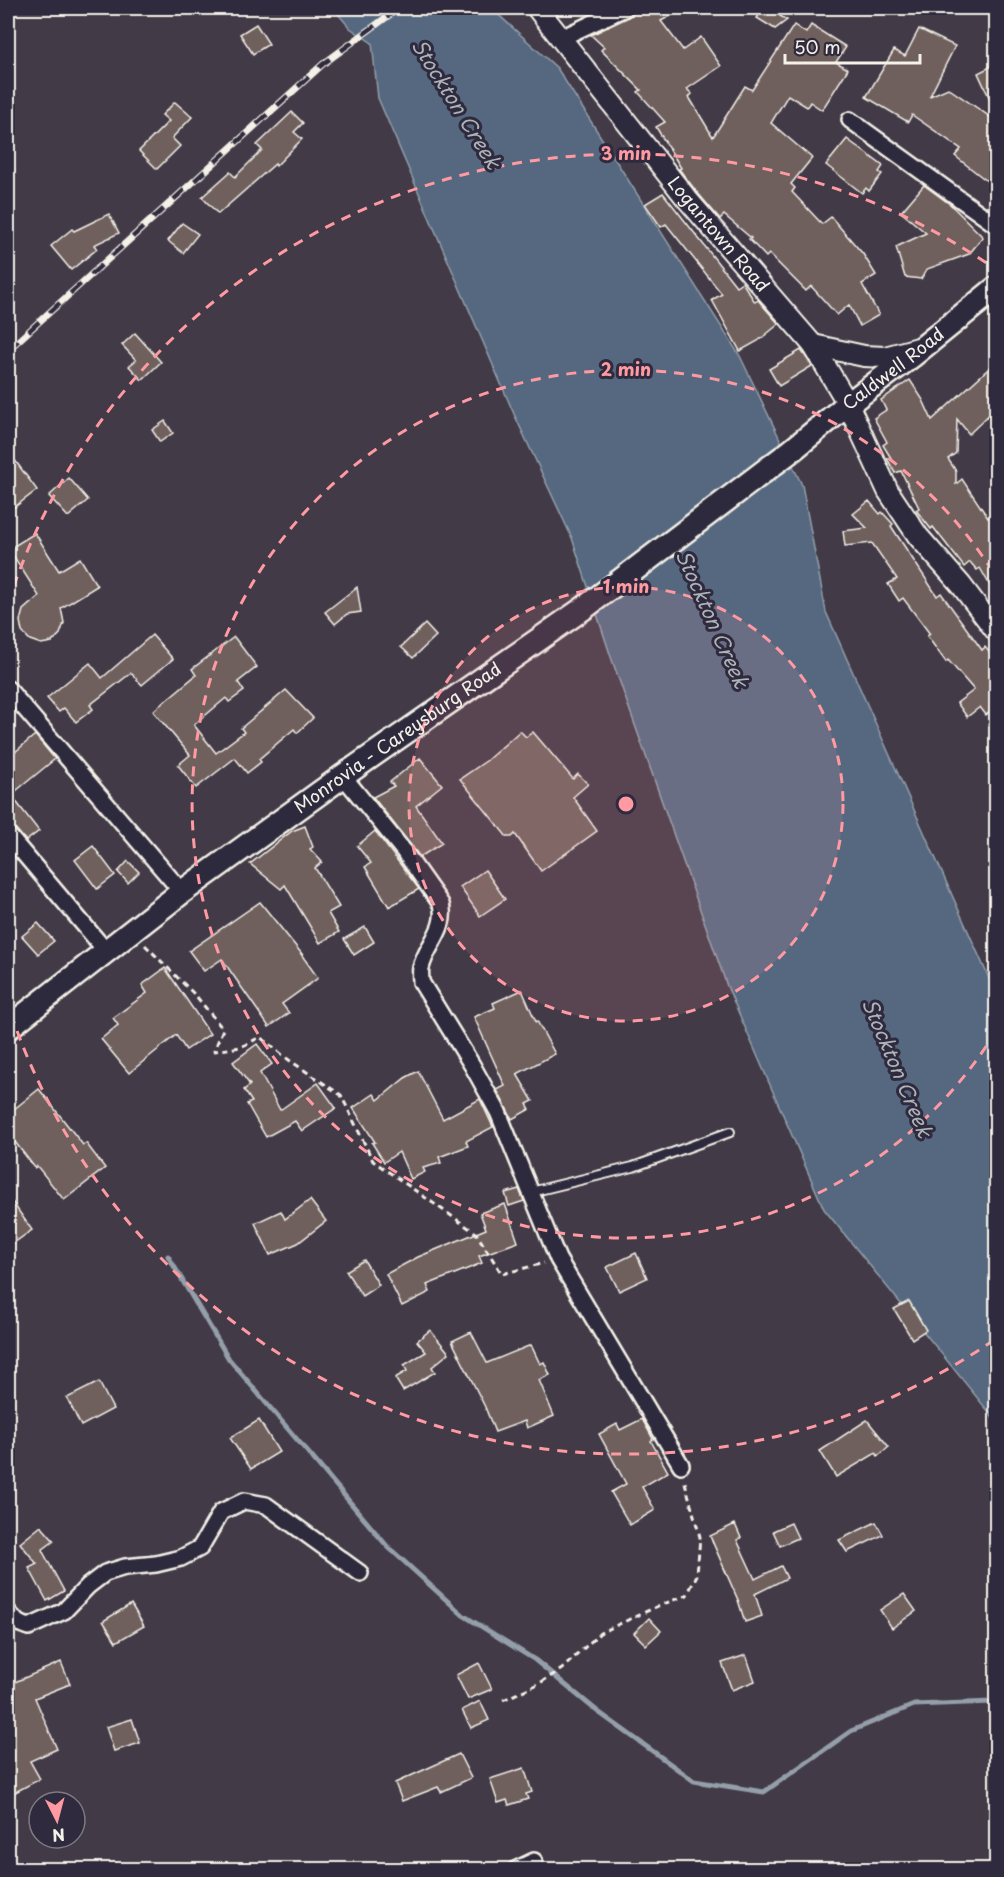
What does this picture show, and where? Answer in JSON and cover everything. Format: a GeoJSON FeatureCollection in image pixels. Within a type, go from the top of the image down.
{"type":"FeatureCollection","features":[{"type":"Feature","properties":{"kind":"main road","name":"Caldwell Road"},"geometry":{"type":"LineString","coordinates":[[791,451],[996,288]]}},
{"type":"Feature","properties":{"kind":"main road","name":"Monrovia - Careysburg Road"},"geometry":{"type":"LineString","coordinates":[[8,1028],[182,892],[343,776],[584,608],[791,451]]}},
{"type":"Feature","properties":{"kind":"street","name":"Logantown Road"},"geometry":{"type":"LineString","coordinates":[[537,8],[687,199],[813,345],[848,404],[888,491],[918,536],[996,631]]}},
{"type":"Feature","properties":{"kind":"street"},"geometry":{"type":"LineString","coordinates":[[561,38],[625,8]]}},
{"type":"Feature","properties":{"kind":"street"},"geometry":{"type":"LineString","coordinates":[[850,120],[996,225]]}},
{"type":"Feature","properties":{"kind":"street"},"geometry":{"type":"LineString","coordinates":[[813,345],[864,356],[885,357],[924,346]]}},
{"type":"Feature","properties":{"kind":"street"},"geometry":{"type":"LineString","coordinates":[[8,689],[182,892]]}},
{"type":"Feature","properties":{"kind":"street"},"geometry":{"type":"LineString","coordinates":[[343,776],[403,850],[441,904],[444,913],[442,924],[421,966],[421,982],[498,1112],[558,1259],[681,1465]]}},
{"type":"Feature","properties":{"kind":"street"},"geometry":{"type":"LineString","coordinates":[[8,835],[106,951]]}},
{"type":"Feature","properties":{"kind":"street"},"geometry":{"type":"LineString","coordinates":[[8,1612],[18,1623],[29,1627],[64,1611],[88,1586],[105,1573],[125,1567],[156,1564],[181,1558],[200,1548],[221,1512],[244,1501],[266,1505],[360,1573]]}},
{"type":"Feature","properties":{"kind":"street"},"geometry":{"type":"LineString","coordinates":[[515,1869],[534,1861]]}},
{"type":"Feature","properties":{"kind":"lane"},"geometry":{"type":"LineString","coordinates":[[531,1192],[633,1167],[730,1132]]}},
{"type":"Feature","properties":{"kind":"path"},"geometry":{"type":"LineString","coordinates":[[131,931],[196,996],[223,1029],[214,1051],[241,1047],[260,1038],[341,1095],[373,1161],[476,1233],[502,1274],[558,1259]]}},
{"type":"Feature","properties":{"kind":"path"},"geometry":{"type":"LineString","coordinates":[[503,1700],[540,1683],[562,1669],[600,1633],[687,1594],[697,1575],[700,1537],[681,1465]]}},
{"type":"Feature","properties":{"kind":"water","name":"Stockton Creek"},"geometry":{"type":"Polygon","coordinates":[[[333,8],[491,8],[557,68],[740,356],[802,485],[826,612],[996,994],[996,1421],[824,1209],[727,986],[611,657],[572,538],[514,414],[378,98],[372,43],[350,28],[333,8]]]}},
{"type":"Feature","properties":{"kind":"building"},"geometry":{"type":"Polygon","coordinates":[[[635,8],[685,8],[661,21],[683,50],[701,37],[721,66],[687,89],[692,94],[689,97],[713,137],[745,86],[752,90],[794,25],[806,33],[811,25],[846,47],[836,62],[848,69],[822,110],[810,102],[807,107],[788,95],[771,123],[812,158],[791,184],[795,188],[792,192],[822,224],[831,217],[863,254],[876,275],[862,284],[879,315],[860,326],[849,305],[837,315],[811,286],[806,291],[769,254],[766,257],[749,239],[751,238],[724,215],[720,219],[696,191],[679,169],[681,168],[656,127],[665,122],[638,92],[641,90],[601,50],[604,47],[591,35],[629,17],[635,8]]]}},
{"type":"Feature","properties":{"kind":"building"},"geometry":{"type":"Polygon","coordinates":[[[763,8],[785,8],[780,16],[787,20],[775,29],[757,18],[763,8]]]}},
{"type":"Feature","properties":{"kind":"building"},"geometry":{"type":"Polygon","coordinates":[[[256,24],[269,44],[253,54],[240,34],[256,24]]]}},
{"type":"Feature","properties":{"kind":"building"},"geometry":{"type":"Polygon","coordinates":[[[919,29],[955,46],[930,96],[948,88],[996,121],[996,188],[955,156],[961,149],[912,115],[908,122],[866,97],[894,50],[905,56],[919,29]]]}},
{"type":"Feature","properties":{"kind":"building"},"geometry":{"type":"Polygon","coordinates":[[[996,64],[996,112],[978,73],[996,64]]]}},
{"type":"Feature","properties":{"kind":"building"},"geometry":{"type":"Polygon","coordinates":[[[175,102],[192,117],[172,138],[180,146],[157,169],[139,151],[169,121],[162,115],[175,102]]]}},
{"type":"Feature","properties":{"kind":"building"},"geometry":{"type":"Polygon","coordinates":[[[292,112],[303,123],[294,132],[302,139],[276,166],[275,164],[218,214],[202,197],[230,172],[235,177],[262,150],[257,145],[292,112]]]}},
{"type":"Feature","properties":{"kind":"building"},"geometry":{"type":"Polygon","coordinates":[[[847,139],[883,166],[879,172],[882,174],[869,191],[866,188],[862,193],[826,165],[847,139]]]}},
{"type":"Feature","properties":{"kind":"building"},"geometry":{"type":"Polygon","coordinates":[[[924,185],[951,205],[983,237],[969,254],[927,269],[921,279],[905,277],[896,247],[926,233],[901,212],[924,185]]]}},
{"type":"Feature","properties":{"kind":"building"},"geometry":{"type":"Polygon","coordinates":[[[663,193],[736,286],[742,282],[755,302],[758,300],[779,324],[758,341],[740,351],[712,300],[722,294],[666,224],[661,227],[645,204],[663,193]]]}},
{"type":"Feature","properties":{"kind":"building"},"geometry":{"type":"Polygon","coordinates":[[[109,214],[119,233],[94,245],[97,249],[71,270],[51,246],[72,229],[74,231],[109,214]]]}},
{"type":"Feature","properties":{"kind":"building"},"geometry":{"type":"Polygon","coordinates":[[[182,223],[198,234],[183,253],[168,241],[182,223]]]}},
{"type":"Feature","properties":{"kind":"building"},"geometry":{"type":"Polygon","coordinates":[[[135,333],[161,362],[142,380],[129,366],[136,360],[122,345],[135,333]]]}},
{"type":"Feature","properties":{"kind":"building"},"geometry":{"type":"Polygon","coordinates":[[[801,350],[812,366],[779,386],[769,369],[801,350]]]}},
{"type":"Feature","properties":{"kind":"building"},"geometry":{"type":"Polygon","coordinates":[[[996,362],[996,408],[969,434],[957,419],[956,453],[948,459],[956,471],[956,484],[962,479],[988,518],[996,511],[996,596],[980,568],[977,570],[970,562],[964,567],[933,527],[931,529],[916,510],[919,508],[901,471],[895,473],[887,458],[891,458],[883,445],[887,442],[874,418],[886,410],[881,400],[910,380],[932,420],[996,362]]]}},
{"type":"Feature","properties":{"kind":"building"},"geometry":{"type":"Polygon","coordinates":[[[165,421],[173,433],[160,442],[152,430],[165,421]]]}},
{"type":"Feature","properties":{"kind":"building"},"geometry":{"type":"Polygon","coordinates":[[[8,451],[37,490],[8,512],[8,451]]]}},
{"type":"Feature","properties":{"kind":"building"},"geometry":{"type":"Polygon","coordinates":[[[69,478],[88,500],[68,517],[49,496],[69,478]]]}},
{"type":"Feature","properties":{"kind":"building"},"geometry":{"type":"Polygon","coordinates":[[[869,501],[893,524],[891,526],[937,596],[941,593],[982,650],[985,647],[996,660],[996,707],[986,715],[980,707],[967,717],[957,703],[974,690],[948,660],[946,662],[927,636],[930,634],[903,598],[899,601],[888,584],[897,579],[872,543],[845,546],[843,531],[867,528],[853,514],[869,501]]]}},
{"type":"Feature","properties":{"kind":"building"},"geometry":{"type":"Polygon","coordinates":[[[35,533],[59,571],[80,558],[97,586],[61,608],[64,623],[60,634],[52,642],[41,644],[30,640],[22,632],[20,621],[23,610],[39,596],[9,549],[35,533]]]}},
{"type":"Feature","properties":{"kind":"building"},"geometry":{"type":"Polygon","coordinates":[[[357,587],[361,612],[347,614],[335,624],[325,612],[357,587]]]}},
{"type":"Feature","properties":{"kind":"building"},"geometry":{"type":"Polygon","coordinates":[[[425,624],[436,636],[413,658],[401,647],[425,624]]]}},
{"type":"Feature","properties":{"kind":"building"},"geometry":{"type":"Polygon","coordinates":[[[152,635],[173,659],[142,685],[131,673],[90,705],[93,709],[76,722],[64,708],[59,712],[47,698],[90,663],[102,678],[152,635]]]}},
{"type":"Feature","properties":{"kind":"building"},"geometry":{"type":"Polygon","coordinates":[[[234,637],[257,667],[238,682],[244,691],[229,702],[226,698],[194,725],[216,753],[244,732],[241,728],[286,690],[313,718],[297,733],[294,729],[259,759],[261,762],[247,773],[235,758],[196,788],[178,765],[190,755],[153,711],[196,675],[192,669],[234,637]]]}},
{"type":"Feature","properties":{"kind":"building"},"geometry":{"type":"Polygon","coordinates":[[[520,731],[526,737],[533,732],[573,779],[578,774],[588,784],[573,797],[597,831],[541,871],[515,834],[507,837],[460,779],[486,761],[520,731]]]}},
{"type":"Feature","properties":{"kind":"building"},"geometry":{"type":"Polygon","coordinates":[[[35,735],[55,759],[11,795],[39,831],[26,841],[15,828],[8,825],[8,758],[35,735]]]}},
{"type":"Feature","properties":{"kind":"building"},"geometry":{"type":"Polygon","coordinates":[[[420,758],[442,785],[416,806],[442,843],[420,857],[373,797],[394,786],[390,782],[420,758]]]}},
{"type":"Feature","properties":{"kind":"building"},"geometry":{"type":"Polygon","coordinates":[[[305,826],[313,847],[310,849],[322,862],[315,868],[339,907],[328,913],[339,932],[320,943],[285,885],[281,889],[250,864],[292,831],[305,826]]]}},
{"type":"Feature","properties":{"kind":"building"},"geometry":{"type":"Polygon","coordinates":[[[375,831],[419,889],[389,907],[365,867],[371,863],[357,846],[375,831]]]}},
{"type":"Feature","properties":{"kind":"building"},"geometry":{"type":"Polygon","coordinates":[[[93,846],[115,875],[97,889],[75,860],[93,846]]]}},
{"type":"Feature","properties":{"kind":"building"},"geometry":{"type":"Polygon","coordinates":[[[128,861],[139,872],[128,883],[118,872],[128,861]]]}},
{"type":"Feature","properties":{"kind":"building"},"geometry":{"type":"Polygon","coordinates":[[[485,870],[505,899],[480,916],[460,887],[485,870]]]}},
{"type":"Feature","properties":{"kind":"building"},"geometry":{"type":"Polygon","coordinates":[[[260,902],[302,954],[318,978],[282,1004],[289,1013],[269,1027],[222,959],[204,971],[189,951],[260,902]]]}},
{"type":"Feature","properties":{"kind":"building"},"geometry":{"type":"Polygon","coordinates":[[[38,923],[54,941],[38,954],[22,936],[38,923]]]}},
{"type":"Feature","properties":{"kind":"building"},"geometry":{"type":"Polygon","coordinates":[[[365,927],[374,942],[354,955],[344,939],[365,927]]]}},
{"type":"Feature","properties":{"kind":"building"},"geometry":{"type":"Polygon","coordinates":[[[165,968],[210,1034],[186,1050],[176,1035],[129,1073],[101,1039],[118,1025],[113,1018],[147,993],[142,985],[165,968]]]}},
{"type":"Feature","properties":{"kind":"building"},"geometry":{"type":"Polygon","coordinates":[[[522,990],[536,1022],[555,1054],[517,1074],[533,1101],[527,1104],[530,1109],[512,1119],[497,1090],[505,1086],[474,1017],[495,1008],[493,1003],[522,990]]]}},
{"type":"Feature","properties":{"kind":"building"},"geometry":{"type":"Polygon","coordinates":[[[257,1044],[272,1064],[260,1073],[280,1110],[318,1083],[336,1108],[302,1131],[295,1121],[266,1137],[247,1104],[252,1102],[244,1090],[250,1085],[233,1062],[257,1044]]]}},
{"type":"Feature","properties":{"kind":"building"},"geometry":{"type":"Polygon","coordinates":[[[418,1071],[443,1119],[480,1099],[493,1127],[466,1141],[468,1146],[439,1157],[441,1163],[423,1168],[425,1172],[411,1179],[399,1152],[384,1162],[372,1143],[375,1142],[353,1108],[374,1094],[378,1100],[405,1078],[418,1071]]]}},
{"type":"Feature","properties":{"kind":"building"},"geometry":{"type":"Polygon","coordinates":[[[39,1089],[83,1145],[86,1143],[105,1168],[64,1200],[8,1133],[8,1114],[39,1089]]]}},
{"type":"Feature","properties":{"kind":"building"},"geometry":{"type":"Polygon","coordinates":[[[519,1189],[524,1201],[509,1206],[505,1193],[519,1189]]]}},
{"type":"Feature","properties":{"kind":"building"},"geometry":{"type":"Polygon","coordinates":[[[8,1196],[32,1230],[8,1247],[8,1196]]]}},
{"type":"Feature","properties":{"kind":"building"},"geometry":{"type":"Polygon","coordinates":[[[310,1200],[326,1221],[298,1243],[270,1255],[255,1223],[281,1211],[285,1219],[310,1200]]]}},
{"type":"Feature","properties":{"kind":"building"},"geometry":{"type":"Polygon","coordinates":[[[505,1204],[518,1242],[479,1256],[482,1263],[427,1285],[430,1292],[402,1306],[386,1274],[418,1257],[486,1229],[480,1213],[505,1204]]]}},
{"type":"Feature","properties":{"kind":"building"},"geometry":{"type":"Polygon","coordinates":[[[636,1253],[647,1278],[619,1291],[607,1267],[636,1253]]]}},
{"type":"Feature","properties":{"kind":"building"},"geometry":{"type":"Polygon","coordinates":[[[364,1260],[379,1285],[362,1296],[346,1271],[364,1260]]]}},
{"type":"Feature","properties":{"kind":"building"},"geometry":{"type":"Polygon","coordinates":[[[909,1301],[926,1330],[912,1339],[894,1309],[909,1301]]]}},
{"type":"Feature","properties":{"kind":"building"},"geometry":{"type":"Polygon","coordinates":[[[430,1330],[449,1353],[432,1367],[435,1372],[403,1391],[395,1378],[407,1371],[404,1365],[426,1352],[417,1341],[430,1330]]]}},
{"type":"Feature","properties":{"kind":"building"},"geometry":{"type":"Polygon","coordinates":[[[471,1332],[487,1363],[531,1345],[540,1364],[544,1362],[550,1375],[539,1380],[554,1416],[527,1428],[525,1421],[495,1432],[452,1341],[471,1332]]]}},
{"type":"Feature","properties":{"kind":"building"},"geometry":{"type":"Polygon","coordinates":[[[99,1382],[113,1409],[81,1426],[67,1398],[99,1382]]]}},
{"type":"Feature","properties":{"kind":"building"},"geometry":{"type":"Polygon","coordinates":[[[642,1419],[668,1472],[642,1487],[655,1510],[630,1525],[611,1492],[626,1484],[599,1434],[617,1424],[620,1430],[642,1419]]]}},
{"type":"Feature","properties":{"kind":"building"},"geometry":{"type":"Polygon","coordinates":[[[259,1420],[279,1452],[251,1469],[230,1438],[259,1420]]]}},
{"type":"Feature","properties":{"kind":"building"},"geometry":{"type":"Polygon","coordinates":[[[867,1420],[889,1447],[878,1456],[876,1453],[836,1477],[820,1451],[867,1420]]]}},
{"type":"Feature","properties":{"kind":"building"},"geometry":{"type":"Polygon","coordinates":[[[876,1522],[883,1535],[847,1552],[839,1540],[876,1522]]]}},
{"type":"Feature","properties":{"kind":"building"},"geometry":{"type":"Polygon","coordinates":[[[791,1523],[798,1538],[780,1546],[773,1531],[791,1523]]]}},
{"type":"Feature","properties":{"kind":"building"},"geometry":{"type":"Polygon","coordinates":[[[735,1524],[741,1538],[737,1540],[755,1579],[781,1566],[787,1578],[755,1594],[762,1616],[745,1622],[738,1600],[710,1536],[735,1524]]]}},
{"type":"Feature","properties":{"kind":"building"},"geometry":{"type":"Polygon","coordinates":[[[41,1526],[54,1541],[42,1550],[64,1591],[47,1601],[29,1568],[37,1564],[20,1543],[41,1526]]]}},
{"type":"Feature","properties":{"kind":"building"},"geometry":{"type":"Polygon","coordinates":[[[904,1594],[916,1611],[892,1628],[880,1610],[904,1594]]]}},
{"type":"Feature","properties":{"kind":"building"},"geometry":{"type":"Polygon","coordinates":[[[131,1604],[144,1626],[116,1642],[103,1621],[131,1604]]]}},
{"type":"Feature","properties":{"kind":"building"},"geometry":{"type":"Polygon","coordinates":[[[649,1618],[661,1631],[646,1645],[634,1633],[649,1618]]]}},
{"type":"Feature","properties":{"kind":"building"},"geometry":{"type":"Polygon","coordinates":[[[746,1655],[755,1681],[732,1690],[722,1663],[746,1655]]]}},
{"type":"Feature","properties":{"kind":"building"},"geometry":{"type":"Polygon","coordinates":[[[61,1662],[70,1684],[35,1698],[57,1749],[30,1761],[40,1779],[8,1796],[8,1685],[61,1662]]]}},
{"type":"Feature","properties":{"kind":"building"},"geometry":{"type":"Polygon","coordinates":[[[479,1663],[492,1689],[468,1699],[456,1675],[479,1663]]]}},
{"type":"Feature","properties":{"kind":"building"},"geometry":{"type":"Polygon","coordinates":[[[480,1701],[489,1720],[471,1728],[462,1710],[480,1701]]]}},
{"type":"Feature","properties":{"kind":"building"},"geometry":{"type":"Polygon","coordinates":[[[132,1719],[140,1743],[114,1751],[106,1727],[132,1719]]]}},
{"type":"Feature","properties":{"kind":"building"},"geometry":{"type":"Polygon","coordinates":[[[459,1754],[471,1778],[441,1792],[438,1787],[402,1801],[395,1783],[459,1754]]]}},
{"type":"Feature","properties":{"kind":"building"},"geometry":{"type":"Polygon","coordinates":[[[524,1768],[532,1792],[526,1794],[528,1799],[509,1805],[507,1800],[498,1803],[490,1779],[524,1768]]]}},
{"type":"Feature","properties":{"kind":"waterway"},"geometry":{"type":"LineString","coordinates":[[168,1256],[229,1359],[387,1546],[463,1615],[535,1660],[597,1711],[694,1781],[764,1792],[851,1731],[914,1705],[993,1702],[996,1700]]}},
{"type":"Feature","properties":{"kind":"railway"},"geometry":{"type":"LineString","coordinates":[[8,350],[323,64],[399,8]]}}]}
